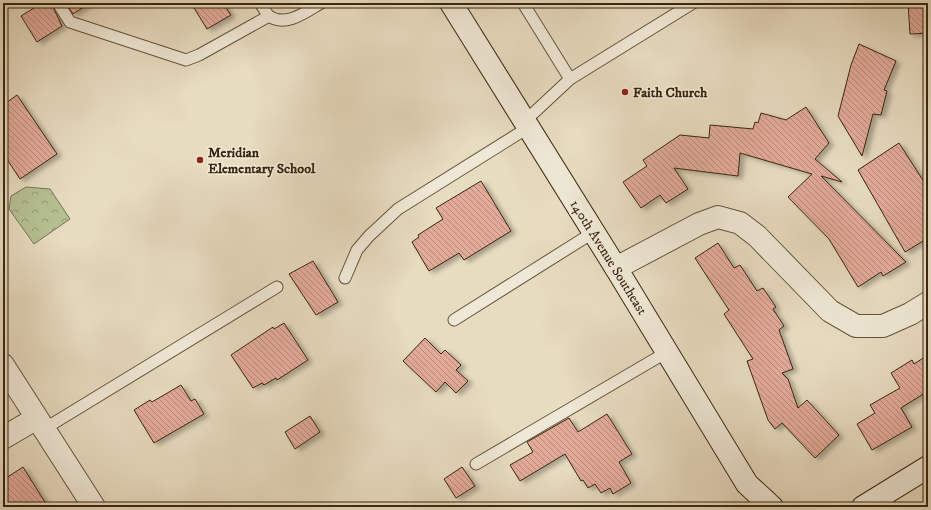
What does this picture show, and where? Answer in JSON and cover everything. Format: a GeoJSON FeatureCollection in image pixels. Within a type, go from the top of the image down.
{"type":"FeatureCollection","features":[{"type":"Feature","properties":{"kind":"street","name":"140th Avenue Southeast"},"geometry":{"type":"LineString","coordinates":[[451,3],[594,232],[747,484],[772,507]]}},
{"type":"Feature","properties":{"kind":"street"},"geometry":{"type":"LineString","coordinates":[[616,268],[699,224],[718,217],[740,223],[746,227],[757,236],[830,311],[856,326],[883,326],[910,314],[928,303]]}},
{"type":"Feature","properties":{"kind":"street"},"geometry":{"type":"LineString","coordinates":[[3,365],[94,507]]}},
{"type":"Feature","properties":{"kind":"street"},"geometry":{"type":"LineString","coordinates":[[3,438],[40,423]]}},
{"type":"Feature","properties":{"kind":"street"},"geometry":{"type":"LineString","coordinates":[[863,507],[928,467]]}},
{"type":"Feature","properties":{"kind":"lane"},"geometry":{"type":"LineString","coordinates":[[58,3],[70,22],[186,60],[199,55],[268,16]]}},
{"type":"Feature","properties":{"kind":"lane"},"geometry":{"type":"LineString","coordinates":[[260,3],[268,16],[278,19],[291,19],[321,3]]}},
{"type":"Feature","properties":{"kind":"lane"},"geometry":{"type":"LineString","coordinates":[[523,3],[570,79]]}},
{"type":"Feature","properties":{"kind":"lane"},"geometry":{"type":"LineString","coordinates":[[345,278],[357,250],[398,208],[527,124],[570,79],[693,3]]}},
{"type":"Feature","properties":{"kind":"lane"},"geometry":{"type":"LineString","coordinates":[[454,320],[594,232]]}},
{"type":"Feature","properties":{"kind":"lane"},"geometry":{"type":"LineString","coordinates":[[40,423],[277,287]]}},
{"type":"Feature","properties":{"kind":"lane"},"geometry":{"type":"LineString","coordinates":[[476,464],[667,352]]}},
{"type":"Feature","properties":{"kind":"green space"},"geometry":{"type":"Polygon","coordinates":[[[26,187],[50,189],[70,219],[34,244],[9,209],[11,196],[26,187]]]}},
{"type":"Feature","properties":{"kind":"building"},"geometry":{"type":"Polygon","coordinates":[[[42,3],[51,3],[62,26],[37,42],[21,16],[42,3]]]}},
{"type":"Feature","properties":{"kind":"building"},"geometry":{"type":"Polygon","coordinates":[[[66,3],[90,3],[73,14],[66,3]]]}},
{"type":"Feature","properties":{"kind":"building"},"geometry":{"type":"Polygon","coordinates":[[[191,3],[223,3],[231,15],[207,29],[191,3]]]}},
{"type":"Feature","properties":{"kind":"building"},"geometry":{"type":"Polygon","coordinates":[[[908,3],[928,3],[928,33],[910,34],[908,3]]]}},
{"type":"Feature","properties":{"kind":"building"},"geometry":{"type":"Polygon","coordinates":[[[859,44],[896,61],[884,90],[887,91],[881,115],[873,114],[862,156],[838,116],[851,65],[859,44]]]}},
{"type":"Feature","properties":{"kind":"building"},"geometry":{"type":"Polygon","coordinates":[[[17,95],[57,154],[20,179],[3,153],[3,105],[17,95]]]}},
{"type":"Feature","properties":{"kind":"building"},"geometry":{"type":"Polygon","coordinates":[[[806,107],[829,143],[815,159],[842,182],[821,176],[906,262],[883,276],[881,272],[858,287],[829,239],[788,197],[812,174],[740,153],[738,176],[674,168],[688,189],[666,203],[660,195],[641,208],[623,182],[647,166],[643,160],[680,135],[709,138],[710,125],[753,129],[755,122],[758,123],[761,113],[786,120],[806,107]]]}},
{"type":"Feature","properties":{"kind":"building"},"geometry":{"type":"Polygon","coordinates":[[[899,143],[928,188],[928,238],[905,252],[858,170],[899,143]]]}},
{"type":"Feature","properties":{"kind":"building"},"geometry":{"type":"Polygon","coordinates":[[[481,181],[511,231],[464,260],[459,253],[429,271],[412,242],[419,237],[418,235],[443,219],[436,208],[481,181]]]}},
{"type":"Feature","properties":{"kind":"building"},"geometry":{"type":"Polygon","coordinates":[[[718,243],[734,268],[740,265],[757,291],[763,288],[776,307],[773,309],[784,326],[779,330],[793,369],[782,373],[788,379],[798,408],[807,400],[839,435],[815,458],[782,423],[775,429],[768,420],[747,361],[753,359],[724,314],[729,310],[695,258],[718,243]]]}},
{"type":"Feature","properties":{"kind":"building"},"geometry":{"type":"Polygon","coordinates":[[[313,261],[338,302],[316,315],[289,274],[313,261]]]}},
{"type":"Feature","properties":{"kind":"building"},"geometry":{"type":"Polygon","coordinates":[[[284,323],[308,360],[277,380],[276,378],[264,385],[262,383],[253,388],[231,355],[273,327],[274,329],[284,323]]]}},
{"type":"Feature","properties":{"kind":"building"},"geometry":{"type":"Polygon","coordinates":[[[425,338],[441,354],[445,350],[461,365],[456,370],[468,381],[456,393],[445,382],[436,392],[403,361],[425,338]]]}},
{"type":"Feature","properties":{"kind":"building"},"geometry":{"type":"Polygon","coordinates":[[[928,355],[928,391],[901,408],[912,427],[872,450],[857,424],[875,413],[870,405],[900,388],[891,373],[912,360],[914,364],[928,355]]]}},
{"type":"Feature","properties":{"kind":"building"},"geometry":{"type":"Polygon","coordinates":[[[181,385],[191,401],[195,399],[204,414],[154,443],[134,410],[150,400],[152,402],[181,385]]]}},
{"type":"Feature","properties":{"kind":"building"},"geometry":{"type":"Polygon","coordinates":[[[607,414],[632,454],[619,462],[631,483],[613,494],[610,488],[601,493],[595,484],[588,488],[583,480],[581,481],[565,454],[520,481],[510,465],[533,452],[527,442],[569,418],[578,432],[607,414]]]}},
{"type":"Feature","properties":{"kind":"building"},"geometry":{"type":"Polygon","coordinates":[[[310,416],[320,432],[295,449],[285,432],[310,416]]]}},
{"type":"Feature","properties":{"kind":"building"},"geometry":{"type":"Polygon","coordinates":[[[23,467],[48,507],[3,507],[3,480],[23,467]]]}},
{"type":"Feature","properties":{"kind":"building"},"geometry":{"type":"Polygon","coordinates":[[[462,467],[475,486],[456,498],[444,479],[462,467]]]}},
{"type":"Feature","properties":{"kind":"place","name":"Faith Church"},"geometry":{"type":"Point","coordinates":[625,92]}},
{"type":"Feature","properties":{"kind":"place","name":"Meridian Elementary School"},"geometry":{"type":"Point","coordinates":[200,160]}}]}
